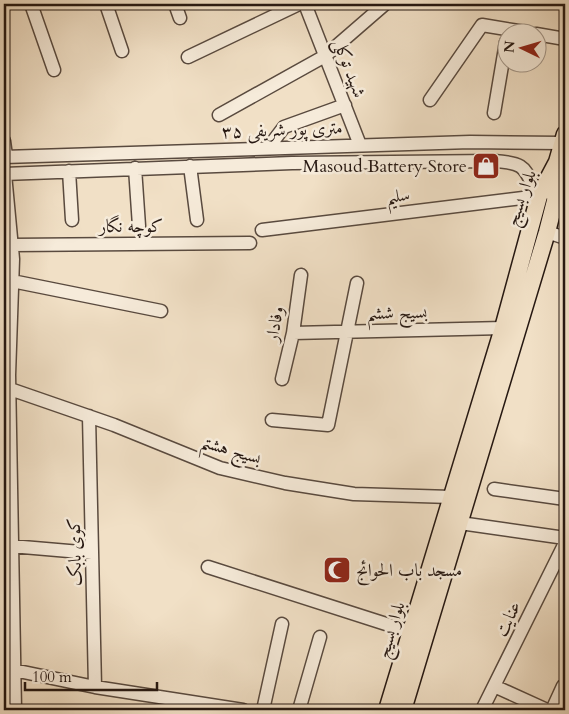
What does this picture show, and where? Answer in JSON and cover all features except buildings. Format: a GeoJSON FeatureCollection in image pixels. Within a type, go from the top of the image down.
{"type":"FeatureCollection","features":[{"type":"Feature","properties":{"kind":"main road"},"geometry":{"type":"LineString","coordinates":[[557,162],[564,138]]}},
{"type":"Feature","properties":{"kind":"main road","name":"بلوار بسیج"},"geometry":{"type":"LineString","coordinates":[[387,710],[503,328],[539,196],[557,162]]}},
{"type":"Feature","properties":{"kind":"main road","name":"بلوار بسیج"},"geometry":{"type":"LineString","coordinates":[[402,710],[547,232],[555,201],[557,162]]}},
{"type":"Feature","properties":{"kind":"street"},"geometry":{"type":"LineString","coordinates":[[31,4],[54,70]]}},
{"type":"Feature","properties":{"kind":"street"},"geometry":{"type":"LineString","coordinates":[[106,4],[122,51]]}},
{"type":"Feature","properties":{"kind":"street"},"geometry":{"type":"LineString","coordinates":[[175,4],[180,18]]}},
{"type":"Feature","properties":{"kind":"street"},"geometry":{"type":"LineString","coordinates":[[188,57],[299,4]]}},
{"type":"Feature","properties":{"kind":"street","name":"شهید توکلی"},"geometry":{"type":"LineString","coordinates":[[305,4],[360,145]]}},
{"type":"Feature","properties":{"kind":"street"},"geometry":{"type":"LineString","coordinates":[[219,115],[325,56],[385,4]]}},
{"type":"Feature","properties":{"kind":"street"},"geometry":{"type":"LineString","coordinates":[[430,100],[482,25],[496,30]]}},
{"type":"Feature","properties":{"kind":"street"},"geometry":{"type":"LineString","coordinates":[[546,36],[565,40]]}},
{"type":"Feature","properties":{"kind":"street"},"geometry":{"type":"LineString","coordinates":[[494,113],[501,72]]}},
{"type":"Feature","properties":{"kind":"street"},"geometry":{"type":"LineString","coordinates":[[268,148],[284,127],[345,105]]}},
{"type":"Feature","properties":{"kind":"street","name":"۳۵ متری پور شریفی"},"geometry":{"type":"LineString","coordinates":[[5,156],[495,142],[564,138]]}},
{"type":"Feature","properties":{"kind":"street"},"geometry":{"type":"LineString","coordinates":[[4,141],[5,156]]}},
{"type":"Feature","properties":{"kind":"street"},"geometry":{"type":"LineString","coordinates":[[494,161],[495,142]]}},
{"type":"Feature","properties":{"kind":"street","name":"۳۵ متری پور شریفی"},"geometry":{"type":"LineString","coordinates":[[4,174],[190,166],[494,161],[515,162],[526,171],[539,196]]}},
{"type":"Feature","properties":{"kind":"street"},"geometry":{"type":"LineString","coordinates":[[190,166],[198,220]]}},
{"type":"Feature","properties":{"kind":"street"},"geometry":{"type":"LineString","coordinates":[[135,168],[139,226]]}},
{"type":"Feature","properties":{"kind":"street"},"geometry":{"type":"LineString","coordinates":[[69,171],[72,220]]}},
{"type":"Feature","properties":{"kind":"street"},"geometry":{"type":"LineString","coordinates":[[4,174],[12,244],[12,282],[7,338],[10,390],[12,546],[8,669],[15,710]]}},
{"type":"Feature","properties":{"kind":"street","name":"سلیم"},"geometry":{"type":"LineString","coordinates":[[262,230],[539,196]]}},
{"type":"Feature","properties":{"kind":"street"},"geometry":{"type":"LineString","coordinates":[[547,232],[565,238]]}},
{"type":"Feature","properties":{"kind":"street","name":"کوچه نگار"},"geometry":{"type":"LineString","coordinates":[[12,244],[250,243]]}},
{"type":"Feature","properties":{"kind":"street","name":"وفادار"},"geometry":{"type":"LineString","coordinates":[[282,379],[293,333],[301,275]]}},
{"type":"Feature","properties":{"kind":"street"},"geometry":{"type":"LineString","coordinates":[[12,282],[161,311]]}},
{"type":"Feature","properties":{"kind":"street"},"geometry":{"type":"LineString","coordinates":[[272,420],[328,425],[357,283]]}},
{"type":"Feature","properties":{"kind":"street","name":"بسیج ششم"},"geometry":{"type":"LineString","coordinates":[[293,333],[503,328]]}},
{"type":"Feature","properties":{"kind":"street","name":"بسیج هشتم"},"geometry":{"type":"LineString","coordinates":[[10,390],[89,416],[220,468],[285,483],[354,494],[452,497]]}},
{"type":"Feature","properties":{"kind":"street","name":"کوی بابک"},"geometry":{"type":"LineString","coordinates":[[89,416],[95,687]]}},
{"type":"Feature","properties":{"kind":"street"},"geometry":{"type":"LineString","coordinates":[[494,489],[565,500]]}},
{"type":"Feature","properties":{"kind":"street"},"geometry":{"type":"LineString","coordinates":[[460,523],[565,538]]}},
{"type":"Feature","properties":{"kind":"street","name":"عنایت"},"geometry":{"type":"LineString","coordinates":[[482,710],[565,543]]}},
{"type":"Feature","properties":{"kind":"street"},"geometry":{"type":"LineString","coordinates":[[12,546],[92,553]]}},
{"type":"Feature","properties":{"kind":"street"},"geometry":{"type":"LineString","coordinates":[[208,567],[411,632]]}},
{"type":"Feature","properties":{"kind":"street"},"geometry":{"type":"LineString","coordinates":[[263,710],[282,624]]}},
{"type":"Feature","properties":{"kind":"street"},"geometry":{"type":"LineString","coordinates":[[299,710],[320,637]]}},
{"type":"Feature","properties":{"kind":"street"},"geometry":{"type":"LineString","coordinates":[[8,669],[95,687],[243,710]]}},
{"type":"Feature","properties":{"kind":"street"},"geometry":{"type":"LineString","coordinates":[[494,686],[547,710]]}},
{"type":"Feature","properties":{"kind":"street"},"geometry":{"type":"LineString","coordinates":[[552,710],[563,686]]}},
{"type":"Feature","properties":{"kind":"place","name":"Masoud Battery Store"},"geometry":{"type":"Point","coordinates":[486,166]}},
{"type":"Feature","properties":{"kind":"place","name":"مسجد باب الحوائج"},"geometry":{"type":"Point","coordinates":[337,570]}}]}
